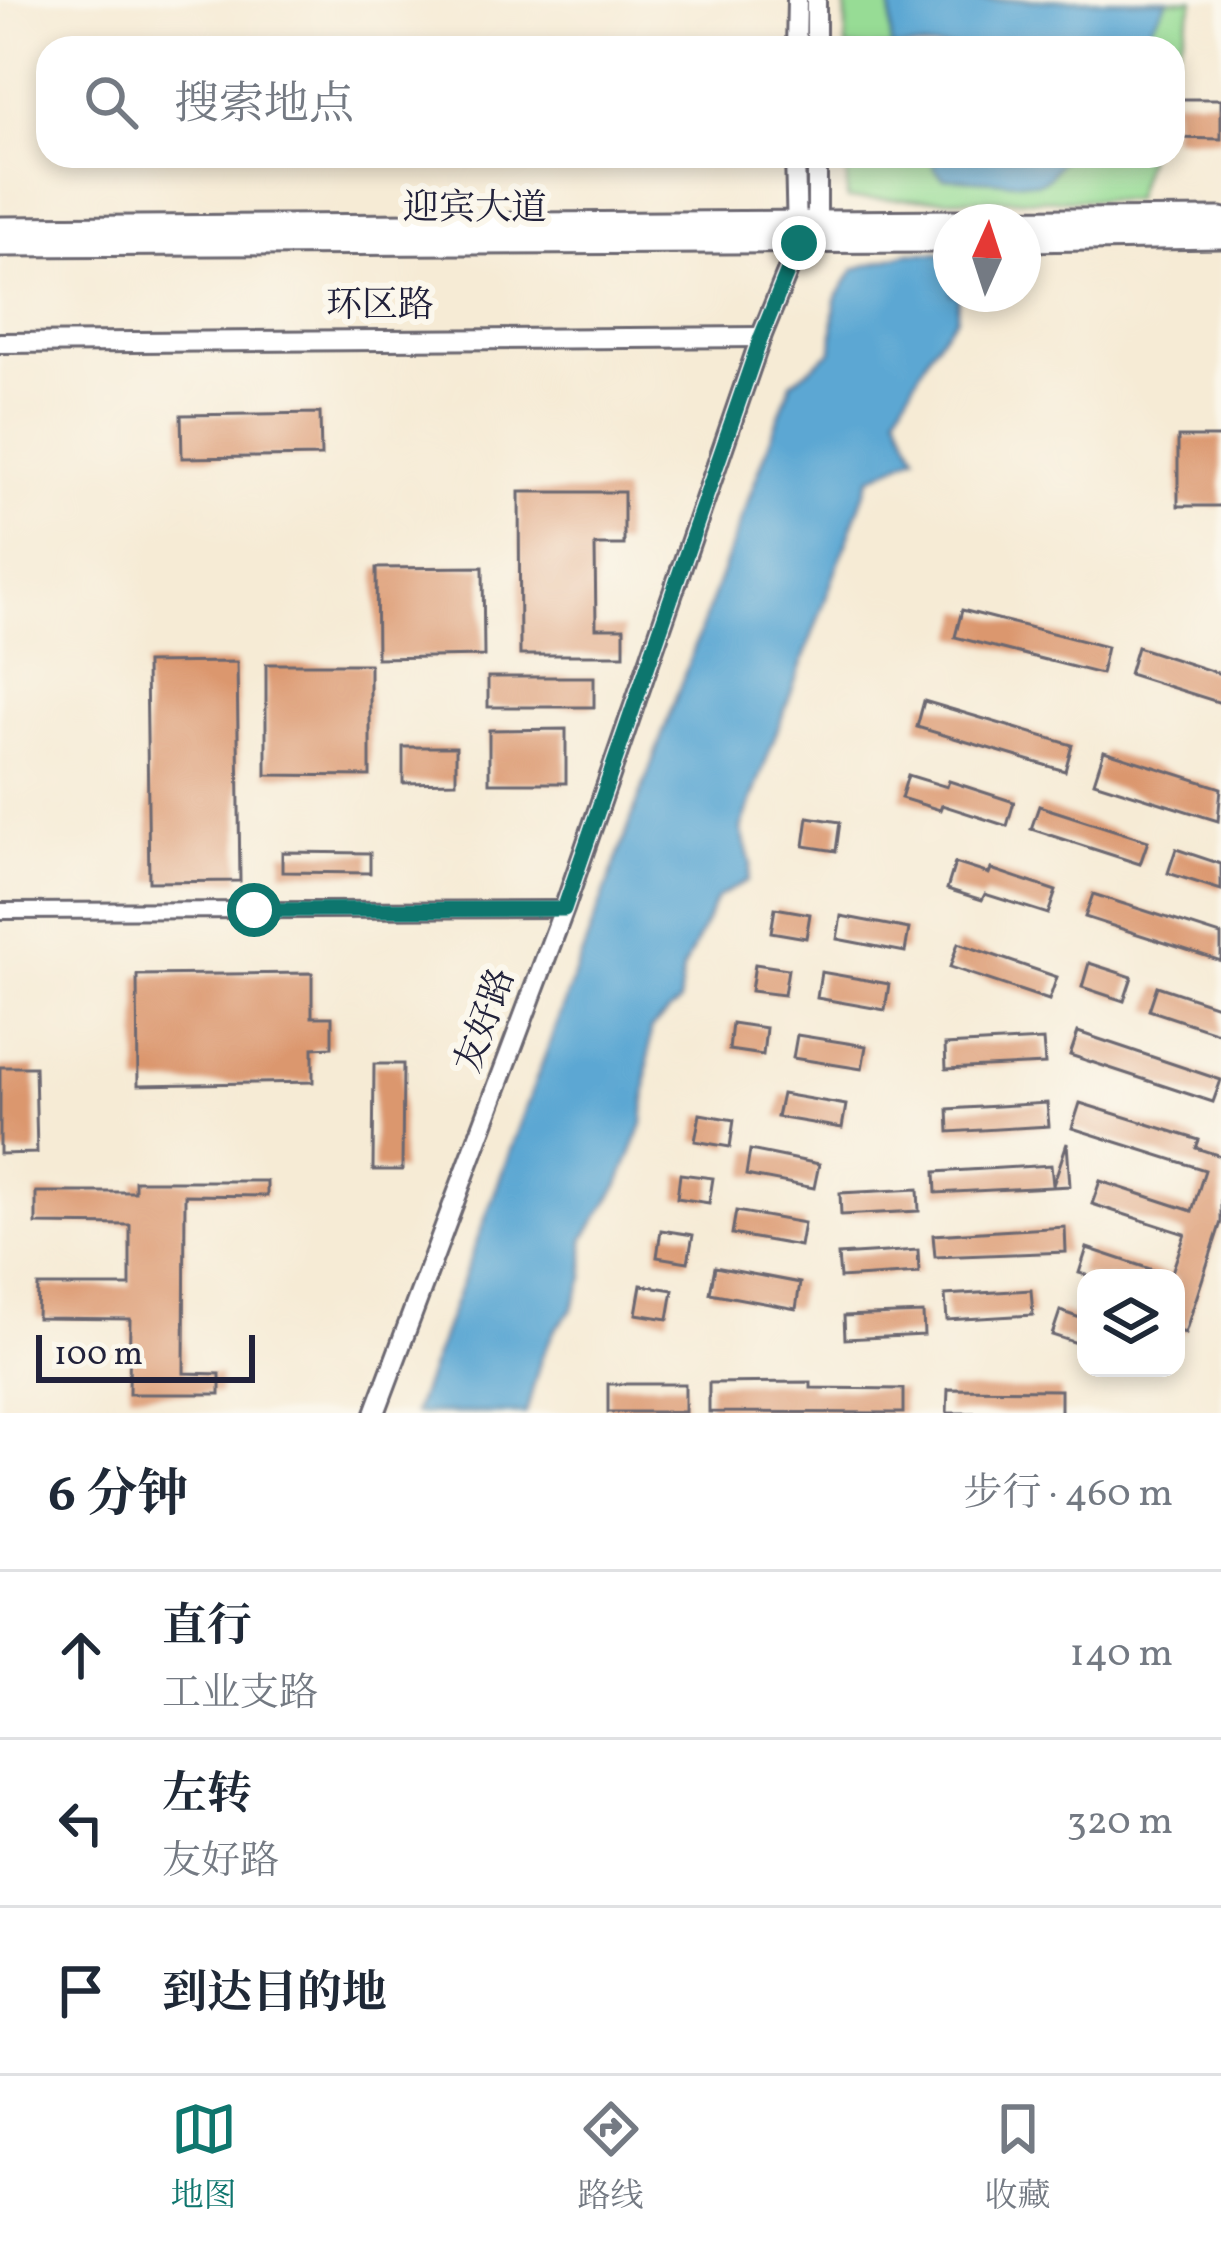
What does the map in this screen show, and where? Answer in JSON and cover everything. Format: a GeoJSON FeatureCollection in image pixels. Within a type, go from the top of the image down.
{"type":"FeatureCollection","features":[{"type":"Feature","properties":{"kind":"main road","name":"迎宾大道"},"geometry":{"type":"LineString","coordinates":[[0,244],[1221,219]]}},
{"type":"Feature","properties":{"kind":"main road","name":"迎宾大道"},"geometry":{"type":"LineString","coordinates":[[0,228],[803,229],[933,240]]}},
{"type":"Feature","properties":{"kind":"main road"},"geometry":{"type":"LineString","coordinates":[[1041,240],[1221,237]]}},
{"type":"Feature","properties":{"kind":"street"},"geometry":{"type":"LineString","coordinates":[[796,36],[797,0]]}},
{"type":"Feature","properties":{"kind":"street"},"geometry":{"type":"LineString","coordinates":[[816,0],[816,36]]}},
{"type":"Feature","properties":{"kind":"street"},"geometry":{"type":"LineString","coordinates":[[796,168],[803,229]]}},
{"type":"Feature","properties":{"kind":"street"},"geometry":{"type":"LineString","coordinates":[[803,229],[815,168]]}},
{"type":"Feature","properties":{"kind":"street","name":"友好路"},"geometry":{"type":"LineString","coordinates":[[375,1413],[564,909],[761,337],[803,229]]}},
{"type":"Feature","properties":{"kind":"street","name":"环区路"},"geometry":{"type":"LineString","coordinates":[[0,343],[761,337]]}},
{"type":"Feature","properties":{"kind":"street"},"geometry":{"type":"LineString","coordinates":[[0,911],[564,909]]}},
{"type":"Feature","properties":{"kind":"green space"},"geometry":{"type":"Polygon","coordinates":[[[846,0],[1194,0],[1183,36],[846,36],[846,0]]]}},
{"type":"Feature","properties":{"kind":"green space"},"geometry":{"type":"Polygon","coordinates":[[[847,168],[1143,168],[1133,200],[847,199],[847,168]]]}},
{"type":"Feature","properties":{"kind":"water"},"geometry":{"type":"Polygon","coordinates":[[[891,0],[1168,0],[1144,36],[891,36],[891,0]]]}},
{"type":"Feature","properties":{"kind":"water"},"geometry":{"type":"Polygon","coordinates":[[[934,168],[1055,168],[1038,183],[943,178],[934,168]]]}},
{"type":"Feature","properties":{"kind":"water"},"geometry":{"type":"Polygon","coordinates":[[[908,253],[933,253],[933,312],[957,312],[897,413],[916,455],[870,478],[741,829],[751,864],[748,880],[717,898],[683,970],[679,1003],[651,1028],[643,1124],[619,1184],[584,1239],[584,1278],[572,1310],[555,1329],[541,1358],[526,1413],[414,1413],[791,383],[832,351],[835,300],[854,269],[908,253]]]}},
{"type":"Feature","properties":{"kind":"building"},"geometry":{"type":"Polygon","coordinates":[[[1185,99],[1221,99],[1221,139],[1185,138],[1185,99]]]}},
{"type":"Feature","properties":{"kind":"building"},"geometry":{"type":"Polygon","coordinates":[[[320,413],[321,456],[182,458],[181,415],[320,413]]]}},
{"type":"Feature","properties":{"kind":"building"},"geometry":{"type":"Polygon","coordinates":[[[1178,437],[1221,437],[1221,506],[1178,506],[1178,437]]]}},
{"type":"Feature","properties":{"kind":"building"},"geometry":{"type":"Polygon","coordinates":[[[519,492],[624,492],[624,545],[595,545],[596,628],[624,628],[624,655],[520,655],[519,492]]]}},
{"type":"Feature","properties":{"kind":"building"},"geometry":{"type":"Polygon","coordinates":[[[483,567],[484,656],[377,658],[376,568],[483,567]]]}},
{"type":"Feature","properties":{"kind":"building"},"geometry":{"type":"Polygon","coordinates":[[[962,610],[1107,647],[1101,674],[955,637],[962,610]]]}},
{"type":"Feature","properties":{"kind":"building"},"geometry":{"type":"Polygon","coordinates":[[[1137,647],[1221,674],[1221,703],[1129,674],[1137,647]]]}},
{"type":"Feature","properties":{"kind":"building"},"geometry":{"type":"Polygon","coordinates":[[[237,662],[240,881],[149,882],[146,663],[237,662]]]}},
{"type":"Feature","properties":{"kind":"building"},"geometry":{"type":"Polygon","coordinates":[[[266,664],[370,664],[370,776],[266,775],[266,664]]]}},
{"type":"Feature","properties":{"kind":"building"},"geometry":{"type":"Polygon","coordinates":[[[488,677],[594,677],[594,707],[488,707],[488,677]]]}},
{"type":"Feature","properties":{"kind":"building"},"geometry":{"type":"Polygon","coordinates":[[[924,701],[1072,745],[1065,771],[917,727],[924,701]]]}},
{"type":"Feature","properties":{"kind":"building"},"geometry":{"type":"Polygon","coordinates":[[[566,729],[566,783],[489,783],[489,730],[566,729]]]}},
{"type":"Feature","properties":{"kind":"building"},"geometry":{"type":"Polygon","coordinates":[[[403,747],[456,747],[456,782],[403,783],[403,747]]]}},
{"type":"Feature","properties":{"kind":"building"},"geometry":{"type":"Polygon","coordinates":[[[1104,751],[1221,788],[1218,821],[1094,782],[1104,751]]]}},
{"type":"Feature","properties":{"kind":"building"},"geometry":{"type":"Polygon","coordinates":[[[908,775],[947,787],[949,781],[1014,802],[1007,826],[942,805],[940,810],[901,798],[908,775]]]}},
{"type":"Feature","properties":{"kind":"building"},"geometry":{"type":"Polygon","coordinates":[[[1039,806],[1148,841],[1140,864],[1031,829],[1039,806]]]}},
{"type":"Feature","properties":{"kind":"building"},"geometry":{"type":"Polygon","coordinates":[[[808,817],[840,822],[836,851],[804,846],[808,817]]]}},
{"type":"Feature","properties":{"kind":"building"},"geometry":{"type":"Polygon","coordinates":[[[1176,849],[1221,864],[1221,890],[1168,873],[1176,849]]]}},
{"type":"Feature","properties":{"kind":"building"},"geometry":{"type":"Polygon","coordinates":[[[282,852],[370,853],[370,873],[282,872],[282,852]]]}},
{"type":"Feature","properties":{"kind":"building"},"geometry":{"type":"Polygon","coordinates":[[[955,863],[989,874],[991,869],[1056,891],[1048,914],[985,894],[982,900],[947,889],[955,863]]]}},
{"type":"Feature","properties":{"kind":"building"},"geometry":{"type":"Polygon","coordinates":[[[1093,894],[1221,935],[1221,961],[1085,917],[1093,894]]]}},
{"type":"Feature","properties":{"kind":"building"},"geometry":{"type":"Polygon","coordinates":[[[775,908],[810,914],[806,938],[771,932],[775,908]]]}},
{"type":"Feature","properties":{"kind":"building"},"geometry":{"type":"Polygon","coordinates":[[[841,916],[909,929],[905,952],[837,939],[841,916]]]}},
{"type":"Feature","properties":{"kind":"building"},"geometry":{"type":"Polygon","coordinates":[[[958,943],[1057,977],[1049,1000],[950,967],[958,943]]]}},
{"type":"Feature","properties":{"kind":"building"},"geometry":{"type":"Polygon","coordinates":[[[1089,963],[1132,977],[1124,1001],[1082,987],[1089,963]]]}},
{"type":"Feature","properties":{"kind":"building"},"geometry":{"type":"Polygon","coordinates":[[[755,964],[788,969],[784,995],[751,991],[755,964]]]}},
{"type":"Feature","properties":{"kind":"building"},"geometry":{"type":"Polygon","coordinates":[[[821,972],[889,984],[885,1010],[817,998],[821,972]]]}},
{"type":"Feature","properties":{"kind":"building"},"geometry":{"type":"Polygon","coordinates":[[[312,973],[312,1017],[332,1017],[332,1047],[313,1048],[313,1082],[138,1085],[137,975],[312,973]]]}},
{"type":"Feature","properties":{"kind":"building"},"geometry":{"type":"Polygon","coordinates":[[[1157,986],[1221,1007],[1221,1034],[1149,1010],[1157,986]]]}},
{"type":"Feature","properties":{"kind":"building"},"geometry":{"type":"Polygon","coordinates":[[[732,1023],[766,1028],[763,1055],[729,1050],[732,1023]]]}},
{"type":"Feature","properties":{"kind":"building"},"geometry":{"type":"Polygon","coordinates":[[[1078,1032],[1221,1080],[1213,1102],[1070,1055],[1078,1032]]]}},
{"type":"Feature","properties":{"kind":"building"},"geometry":{"type":"Polygon","coordinates":[[[797,1035],[866,1046],[862,1069],[793,1058],[797,1035]]]}},
{"type":"Feature","properties":{"kind":"building"},"geometry":{"type":"Polygon","coordinates":[[[1043,1040],[1045,1064],[946,1069],[945,1045],[1043,1040]]]}},
{"type":"Feature","properties":{"kind":"building"},"geometry":{"type":"Polygon","coordinates":[[[374,1064],[403,1064],[402,1170],[373,1170],[374,1064]]]}},
{"type":"Feature","properties":{"kind":"building"},"geometry":{"type":"Polygon","coordinates":[[[0,1067],[35,1067],[37,1153],[0,1154],[0,1067]]]}},
{"type":"Feature","properties":{"kind":"building"},"geometry":{"type":"Polygon","coordinates":[[[782,1094],[846,1105],[842,1128],[777,1117],[782,1094]]]}},
{"type":"Feature","properties":{"kind":"building"},"geometry":{"type":"Polygon","coordinates":[[[1047,1103],[1049,1126],[949,1132],[948,1109],[1047,1103]]]}},
{"type":"Feature","properties":{"kind":"building"},"geometry":{"type":"Polygon","coordinates":[[[1080,1103],[1199,1140],[1196,1148],[1221,1156],[1221,1222],[1185,1333],[1185,1269],[1173,1269],[1185,1234],[1092,1204],[1100,1181],[1192,1211],[1205,1170],[1072,1128],[1080,1103]]]}},
{"type":"Feature","properties":{"kind":"building"},"geometry":{"type":"Polygon","coordinates":[[[700,1114],[734,1120],[730,1147],[695,1141],[700,1114]]]}},
{"type":"Feature","properties":{"kind":"building"},"geometry":{"type":"Polygon","coordinates":[[[1067,1143],[1070,1186],[936,1193],[935,1172],[1051,1165],[1053,1185],[1067,1143]]]}},
{"type":"Feature","properties":{"kind":"building"},"geometry":{"type":"Polygon","coordinates":[[[750,1150],[819,1164],[814,1188],[746,1175],[750,1150]]]}},
{"type":"Feature","properties":{"kind":"building"},"geometry":{"type":"Polygon","coordinates":[[[680,1174],[713,1178],[709,1203],[677,1198],[680,1174]]]}},
{"type":"Feature","properties":{"kind":"building"},"geometry":{"type":"Polygon","coordinates":[[[135,1181],[267,1181],[267,1196],[185,1195],[184,1373],[220,1374],[220,1394],[129,1394],[130,1319],[37,1318],[38,1286],[130,1286],[130,1225],[36,1224],[36,1192],[135,1192],[135,1181]]]}},
{"type":"Feature","properties":{"kind":"building"},"geometry":{"type":"Polygon","coordinates":[[[918,1189],[919,1211],[841,1215],[840,1193],[918,1189]]]}},
{"type":"Feature","properties":{"kind":"building"},"geometry":{"type":"Polygon","coordinates":[[[736,1211],[804,1223],[800,1246],[732,1234],[736,1211]]]}},
{"type":"Feature","properties":{"kind":"building"},"geometry":{"type":"Polygon","coordinates":[[[1065,1227],[1066,1252],[935,1257],[933,1235],[1065,1227]]]}},
{"type":"Feature","properties":{"kind":"building"},"geometry":{"type":"Polygon","coordinates":[[[661,1230],[693,1235],[688,1262],[657,1257],[661,1230]]]}},
{"type":"Feature","properties":{"kind":"building"},"geometry":{"type":"Polygon","coordinates":[[[1087,1248],[1150,1269],[1080,1269],[1087,1248]]]}},
{"type":"Feature","properties":{"kind":"building"},"geometry":{"type":"Polygon","coordinates":[[[918,1250],[919,1273],[840,1278],[838,1255],[918,1250]]]}},
{"type":"Feature","properties":{"kind":"building"},"geometry":{"type":"Polygon","coordinates":[[[715,1267],[800,1283],[796,1309],[710,1293],[715,1267]]]}},
{"type":"Feature","properties":{"kind":"building"},"geometry":{"type":"Polygon","coordinates":[[[641,1285],[673,1290],[668,1319],[636,1314],[641,1285]]]}},
{"type":"Feature","properties":{"kind":"building"},"geometry":{"type":"Polygon","coordinates":[[[1031,1290],[1033,1315],[947,1320],[945,1295],[1031,1290]]]}},
{"type":"Feature","properties":{"kind":"building"},"geometry":{"type":"Polygon","coordinates":[[[1060,1311],[1077,1317],[1077,1343],[1052,1335],[1060,1311]]]}},
{"type":"Feature","properties":{"kind":"building"},"geometry":{"type":"Polygon","coordinates":[[[923,1313],[924,1335],[845,1339],[844,1316],[923,1313]]]}},
{"type":"Feature","properties":{"kind":"building"},"geometry":{"type":"Polygon","coordinates":[[[811,1382],[811,1388],[903,1389],[903,1413],[709,1412],[709,1383],[811,1382]]]}},
{"type":"Feature","properties":{"kind":"building"},"geometry":{"type":"Polygon","coordinates":[[[608,1384],[685,1384],[685,1412],[608,1412],[608,1384]]]}},
{"type":"Feature","properties":{"kind":"building"},"geometry":{"type":"Polygon","coordinates":[[[948,1389],[1061,1390],[1061,1413],[947,1413],[948,1389]]]}},
{"type":"Feature","properties":{"kind":"route"},"geometry":{"type":"LineString","coordinates":[[254,910],[564,909],[761,337],[799,243]]}}]}
